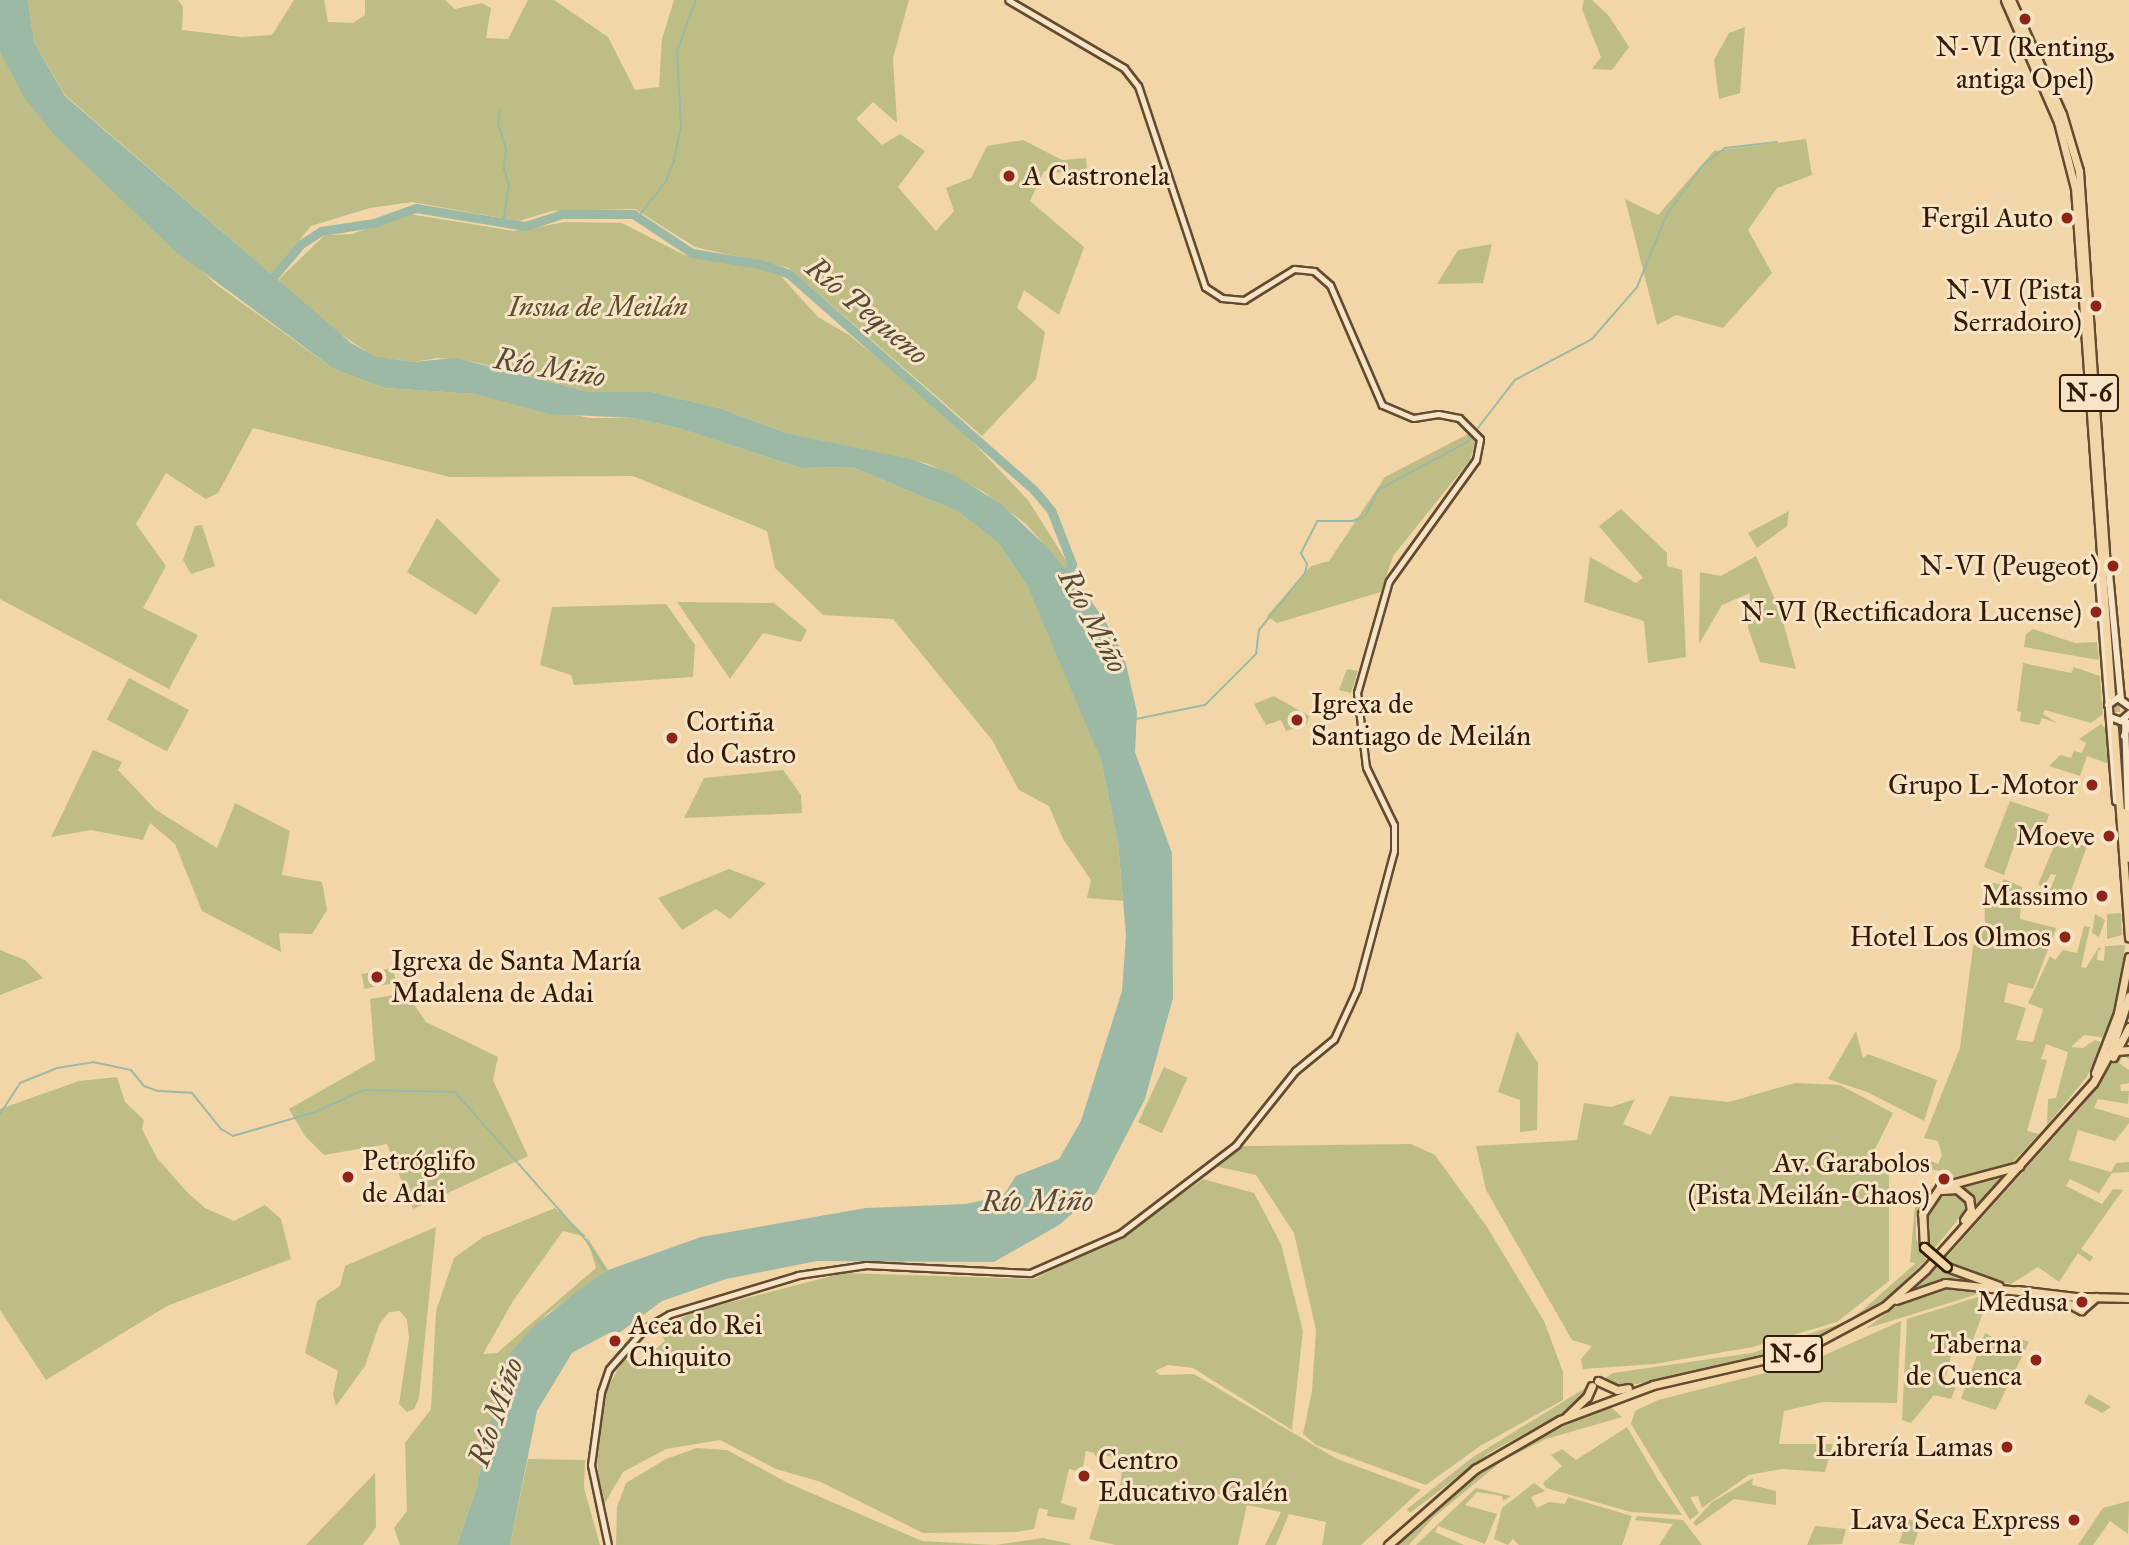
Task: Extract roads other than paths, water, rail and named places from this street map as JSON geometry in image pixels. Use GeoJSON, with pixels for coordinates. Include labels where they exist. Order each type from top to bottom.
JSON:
{"type":"FeatureCollection","features":[{"type":"Feature","properties":{"kind":"highway","name":"N-6"},"geometry":{"type":"LineString","coordinates":[[2005,0],[2058,122],[2076,188],[2101,534],[2122,700]]}},
{"type":"Feature","properties":{"kind":"highway","name":"N-6"},"geometry":{"type":"LineString","coordinates":[[2011,0],[2062,114],[2079,171],[2101,534]]}},
{"type":"Feature","properties":{"kind":"highway"},"geometry":{"type":"LineString","coordinates":[[2116,728],[2127,857],[2129,937]]}},
{"type":"Feature","properties":{"kind":"highway","name":"N-6"},"geometry":{"type":"LineString","coordinates":[[2085,1091],[2118,1013],[2129,957]]}},
{"type":"Feature","properties":{"kind":"highway","name":"N-6"},"geometry":{"type":"LineString","coordinates":[[1388,1545],[1475,1469],[1565,1418],[1646,1387],[1792,1354],[1822,1343],[1885,1306],[1941,1252],[2020,1166],[2103,1069],[2129,996]]}},
{"type":"Feature","properties":{"kind":"highway"},"geometry":{"type":"LineString","coordinates":[[2103,1069],[2129,1027]]}},
{"type":"Feature","properties":{"kind":"highway"},"geometry":{"type":"LineString","coordinates":[[2116,1051],[2129,1050]]}},
{"type":"Feature","properties":{"kind":"highway"},"geometry":{"type":"LineString","coordinates":[[2020,1166],[1945,1184],[1932,1195],[1920,1226],[1924,1247],[1951,1269],[2020,1291]]}},
{"type":"Feature","properties":{"kind":"highway"},"geometry":{"type":"LineString","coordinates":[[1932,1195],[1951,1188],[1963,1193],[1972,1205],[1941,1252]]}},
{"type":"Feature","properties":{"kind":"highway"},"geometry":{"type":"LineString","coordinates":[[1885,1306],[1945,1283],[2020,1291],[2075,1301],[2129,1298]]}},
{"type":"Feature","properties":{"kind":"highway"},"geometry":{"type":"LineString","coordinates":[[2113,1298],[2129,1304]]}},
{"type":"Feature","properties":{"kind":"highway"},"geometry":{"type":"LineString","coordinates":[[2075,1301],[2083,1309],[2090,1299]]}},
{"type":"Feature","properties":{"kind":"highway"},"geometry":{"type":"LineString","coordinates":[[1565,1418],[1587,1397],[1595,1383],[1617,1390],[1646,1387]]}},
{"type":"Feature","properties":{"kind":"main road"},"geometry":{"type":"LineString","coordinates":[[2101,534],[2108,705],[2127,857]]}},
{"type":"Feature","properties":{"kind":"main road"},"geometry":{"type":"LineString","coordinates":[[2108,705],[2122,700]]}},
{"type":"Feature","properties":{"kind":"main road"},"geometry":{"type":"LineString","coordinates":[[2110,717],[2128,719],[2123,738],[2127,857]]}},
{"type":"Feature","properties":{"kind":"street"},"geometry":{"type":"LineString","coordinates":[[608,1545],[591,1465],[601,1392],[609,1369],[644,1329],[670,1314],[810,1272],[866,1265],[1030,1273],[1121,1233],[1236,1145],[1295,1071],[1334,1039],[1357,989],[1394,851],[1394,825],[1366,767],[1357,693],[1389,581],[1476,460],[1480,439],[1459,418],[1438,414],[1413,418],[1382,405],[1330,285],[1314,271],[1294,269],[1244,300],[1222,298],[1205,287],[1138,86],[1108,58],[1007,0]]}},
{"type":"Feature","properties":{"kind":"water","name":"Río Miño"},"geometry":{"type":"Polygon","coordinates":[[[0,0],[28,0],[34,42],[65,96],[351,343],[374,356],[413,362],[455,358],[590,392],[652,392],[719,408],[786,433],[910,459],[953,474],[1001,504],[1045,545],[1084,590],[1114,635],[1126,664],[1137,712],[1135,752],[1172,853],[1173,998],[1145,1099],[1097,1192],[1059,1225],[994,1262],[817,1261],[726,1279],[662,1301],[615,1336],[609,1333],[572,1353],[537,1411],[510,1545],[457,1545],[477,1486],[502,1363],[534,1326],[576,1292],[608,1270],[701,1237],[866,1208],[966,1204],[1003,1196],[1016,1176],[1059,1159],[1081,1121],[1122,991],[1126,935],[1118,843],[1101,760],[1028,587],[999,544],[959,512],[852,467],[801,468],[678,428],[633,418],[550,414],[475,394],[385,388],[334,369],[176,252],[54,135],[24,97],[0,52],[0,0]]]}},
{"type":"Feature","properties":{"kind":"waterway"},"geometry":{"type":"LineString","coordinates":[[638,217],[666,181],[674,161],[681,125],[677,51],[696,0]]}},
{"type":"Feature","properties":{"kind":"waterway"},"geometry":{"type":"LineString","coordinates":[[500,110],[498,124],[506,149],[504,169],[509,184],[503,224]]}},
{"type":"Feature","properties":{"kind":"waterway"},"geometry":{"type":"LineString","coordinates":[[1136,719],[1205,705],[1256,654],[1259,630],[1305,573],[1307,564],[1301,553],[1317,521],[1353,521],[1366,515],[1378,490],[1467,442],[1515,380],[1592,339],[1637,287],[1668,212],[1704,164],[1725,148],[1777,142]]}},
{"type":"Feature","properties":{"kind":"waterway","name":"Río Pequeno"},"geometry":{"type":"LineString","coordinates":[[266,285],[301,244],[321,231],[374,223],[416,208],[525,226],[562,214],[633,214],[692,253],[759,264],[789,274],[1034,490],[1051,510],[1072,564],[1064,581]]}},
{"type":"Feature","properties":{"kind":"waterway"},"geometry":{"type":"LineString","coordinates":[[0,1114],[20,1083],[57,1068],[93,1062],[131,1070],[144,1086],[158,1091],[192,1093],[221,1129],[233,1136],[315,1112],[364,1090],[455,1092],[586,1240],[605,1271]]}},
{"type":"Feature","properties":{"kind":"tunnel"},"geometry":{"type":"LineString","coordinates":[[2115,694],[2118,728]]}},
{"type":"Feature","properties":{"kind":"place","name":"N-VI (Renting, antiga Opel)"},"geometry":{"type":"Point","coordinates":[2025,19]}},
{"type":"Feature","properties":{"kind":"place","name":"A Castronela"},"geometry":{"type":"Point","coordinates":[1009,176]}},
{"type":"Feature","properties":{"kind":"place","name":"Fergil Auto"},"geometry":{"type":"Point","coordinates":[2067,218]}},
{"type":"Feature","properties":{"kind":"place","name":"N-VI (Pista Serradoiro)"},"geometry":{"type":"Point","coordinates":[2096,306]}},
{"type":"Feature","properties":{"kind":"place","name":"N-VI (Peugeot)"},"geometry":{"type":"Point","coordinates":[2113,566]}},
{"type":"Feature","properties":{"kind":"place","name":"N-VI (Rectificadora Lucense)"},"geometry":{"type":"Point","coordinates":[2096,612]}},
{"type":"Feature","properties":{"kind":"place","name":"Igrexa de Santiago de Meilán"},"geometry":{"type":"Point","coordinates":[1297,720]}},
{"type":"Feature","properties":{"kind":"place","name":"Cortiña do Castro"},"geometry":{"type":"Point","coordinates":[672,738]}},
{"type":"Feature","properties":{"kind":"place","name":"Grupo L-Motor"},"geometry":{"type":"Point","coordinates":[2092,785]}},
{"type":"Feature","properties":{"kind":"place","name":"Moeve"},"geometry":{"type":"Point","coordinates":[2109,836]}},
{"type":"Feature","properties":{"kind":"place","name":"Massimo"},"geometry":{"type":"Point","coordinates":[2102,896]}},
{"type":"Feature","properties":{"kind":"place","name":"Hotel Los Olmos"},"geometry":{"type":"Point","coordinates":[2065,937]}},
{"type":"Feature","properties":{"kind":"place","name":"Igrexa de Santa María Madalena de Adai"},"geometry":{"type":"Point","coordinates":[377,977]}},
{"type":"Feature","properties":{"kind":"place","name":"Petróglifo de Adai"},"geometry":{"type":"Point","coordinates":[348,1177]}},
{"type":"Feature","properties":{"kind":"place","name":"Av. Garabolos (Pista Meilán-Chaos)"},"geometry":{"type":"Point","coordinates":[1944,1179]}},
{"type":"Feature","properties":{"kind":"place","name":"Medusa"},"geometry":{"type":"Point","coordinates":[2082,1302]}},
{"type":"Feature","properties":{"kind":"place","name":"Acea do Rei Chiquito"},"geometry":{"type":"Point","coordinates":[615,1341]}},
{"type":"Feature","properties":{"kind":"place","name":"Taberna de Cuenca"},"geometry":{"type":"Point","coordinates":[2036,1360]}},
{"type":"Feature","properties":{"kind":"place","name":"Librería Lamas"},"geometry":{"type":"Point","coordinates":[2007,1447]}},
{"type":"Feature","properties":{"kind":"place","name":"Centro Educativo Galén"},"geometry":{"type":"Point","coordinates":[1084,1476]}},
{"type":"Feature","properties":{"kind":"place","name":"Lava Seca Express"},"geometry":{"type":"Point","coordinates":[2074,1520]}},
{"type":"Feature","properties":{"kind":"park label","name":"Insua de Meilán"},"geometry":{"type":"Point","coordinates":[598,307]}}]}
